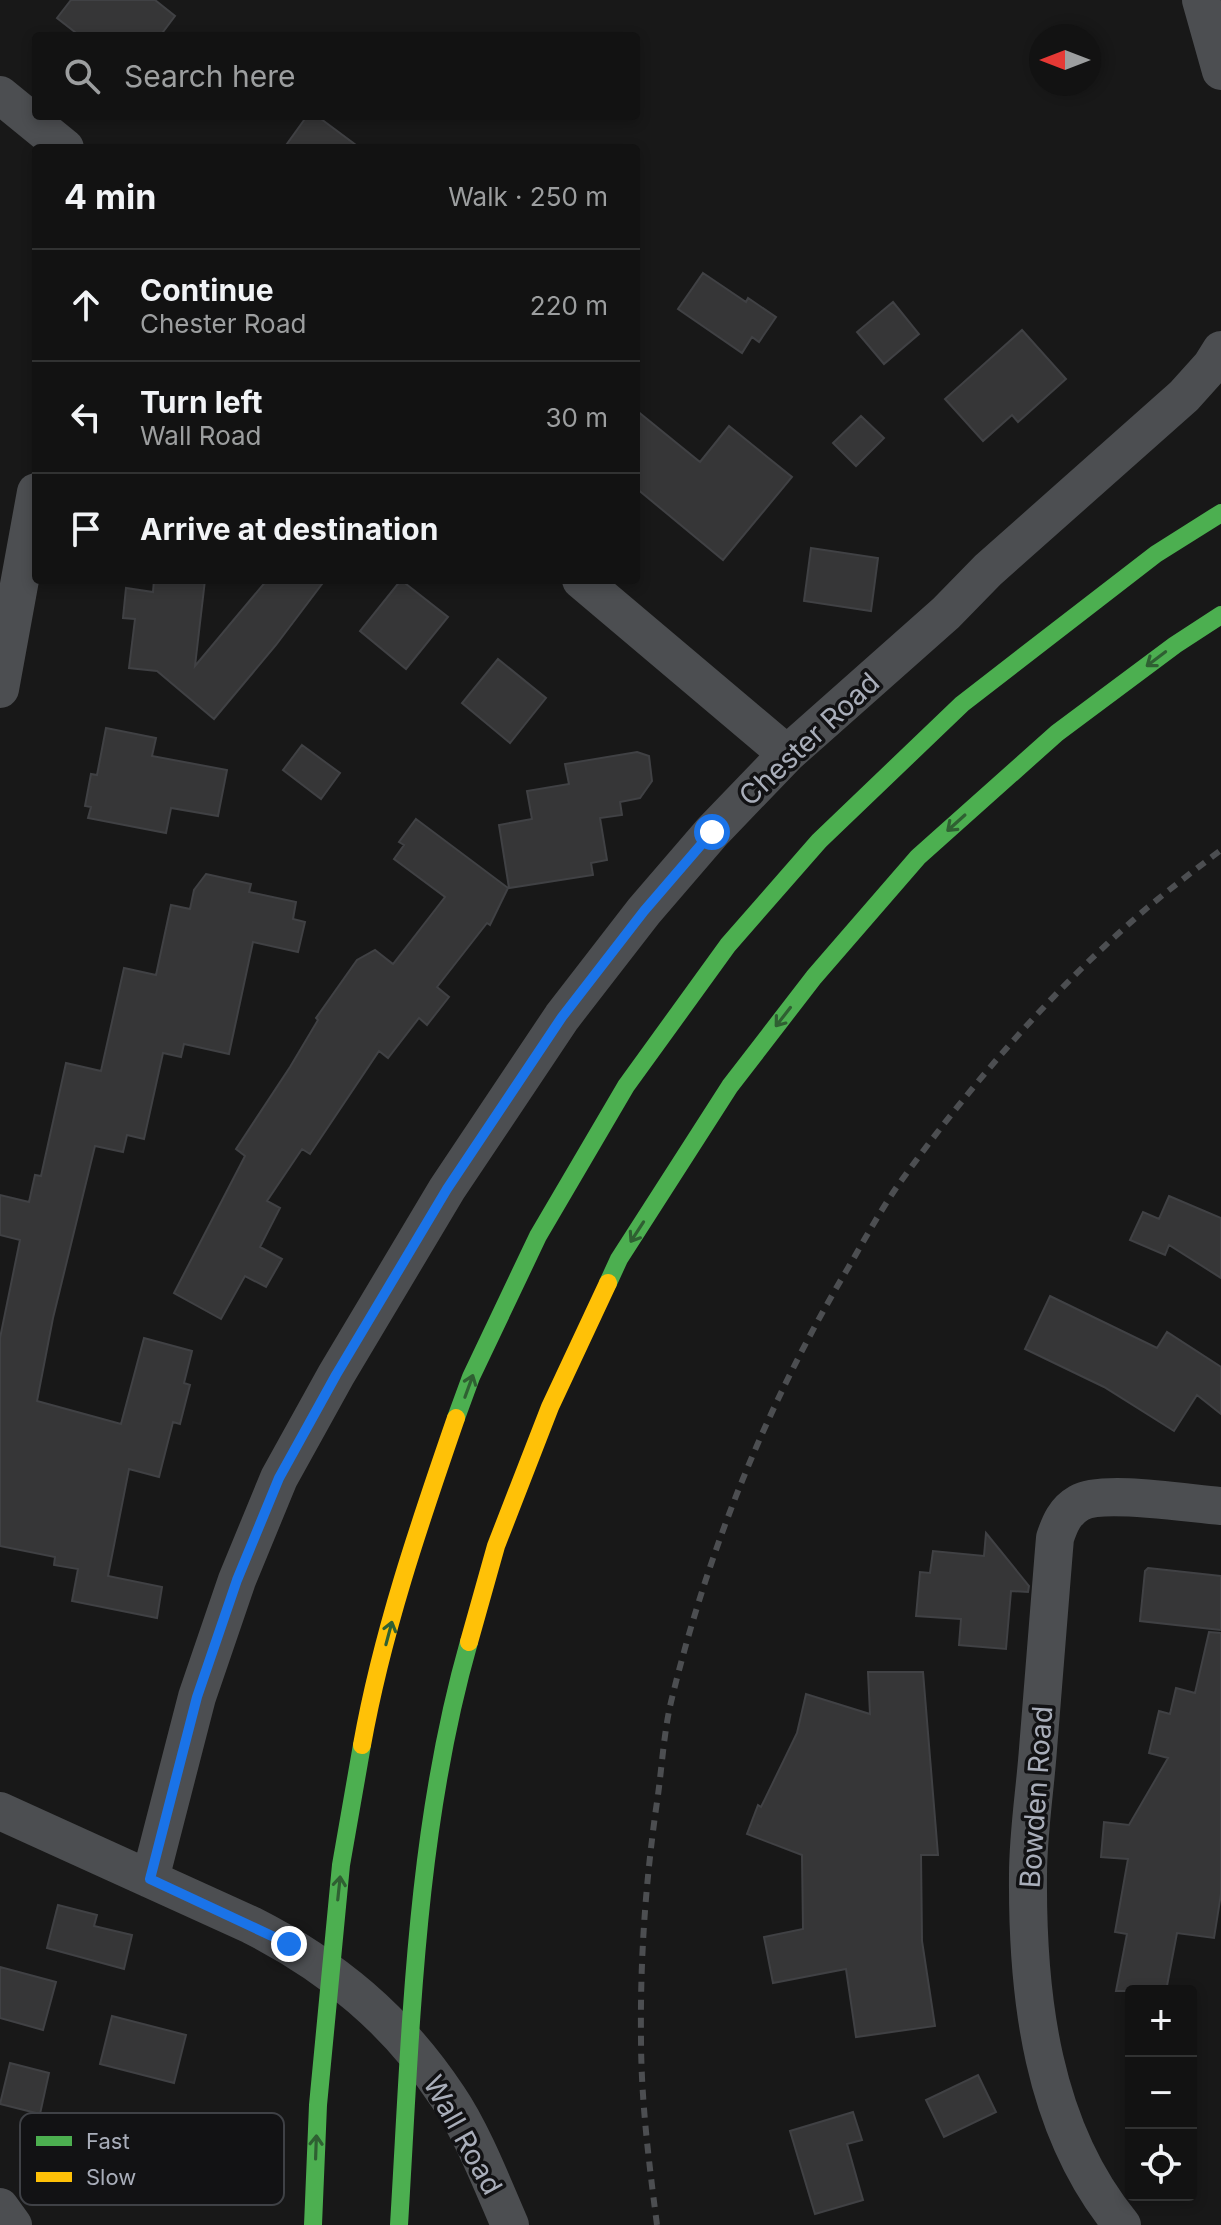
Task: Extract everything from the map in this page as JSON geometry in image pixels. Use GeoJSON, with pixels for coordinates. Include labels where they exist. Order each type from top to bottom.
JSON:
{"type":"FeatureCollection","features":[{"type":"Feature","properties":{"kind":"highway"},"geometry":{"type":"LineString","coordinates":[[313,2225],[318,2105],[341,1865],[369,1708],[413,1541],[466,1392],[538,1236],[626,1086],[728,945],[819,841],[962,704],[1144,563],[1221,513]]}},
{"type":"Feature","properties":{"kind":"highway"},"geometry":{"type":"LineString","coordinates":[[399,2225],[415,1964],[427,1858],[452,1701],[496,1546],[550,1407],[619,1259],[730,1086],[814,977],[918,857],[1057,733],[1175,645],[1221,615]]}},
{"type":"Feature","properties":{"kind":"street"},"geometry":{"type":"LineString","coordinates":[[1201,0],[1221,71]]}},
{"type":"Feature","properties":{"kind":"street"},"geometry":{"type":"LineString","coordinates":[[0,95],[60,144]]}},
{"type":"Feature","properties":{"kind":"street","name":"Chester Road"},"geometry":{"type":"LineString","coordinates":[[150,1879],[197,1697],[237,1580],[279,1478],[336,1375],[447,1189],[562,1017],[644,911],[712,832],[787,754],[1184,396],[1221,350]]}},
{"type":"Feature","properties":{"kind":"street"},"geometry":{"type":"LineString","coordinates":[[0,689],[32,514]]}},
{"type":"Feature","properties":{"kind":"street"},"geometry":{"type":"LineString","coordinates":[[586,584],[787,754]]}},
{"type":"Feature","properties":{"kind":"street","name":"Bowden Road"},"geometry":{"type":"LineString","coordinates":[[1122,2225],[1109,2210],[1083,2165],[1057,2108],[1034,2000],[1028,1873],[1055,1538],[1063,1516],[1081,1502],[1118,1498],[1221,1506]]}},
{"type":"Feature","properties":{"kind":"street","name":"Wall Road"},"geometry":{"type":"LineString","coordinates":[[0,1811],[289,1944],[351,1987],[389,2023],[449,2098],[510,2225]]}},
{"type":"Feature","properties":{"kind":"street"},"geometry":{"type":"LineString","coordinates":[[0,2207],[13,2225]]}},
{"type":"Feature","properties":{"kind":"building"},"geometry":{"type":"Polygon","coordinates":[[[71,0],[155,0],[175,16],[163,32],[75,32],[57,18],[71,0]]]}},
{"type":"Feature","properties":{"kind":"building"},"geometry":{"type":"Polygon","coordinates":[[[304,120],[322,120],[355,144],[287,144],[304,120]]]}},
{"type":"Feature","properties":{"kind":"building"},"geometry":{"type":"Polygon","coordinates":[[[703,273],[746,302],[748,298],[776,317],[759,342],[752,337],[742,353],[678,309],[703,273]]]}},
{"type":"Feature","properties":{"kind":"building"},"geometry":{"type":"Polygon","coordinates":[[[893,302],[919,334],[884,364],[857,332],[893,302]]]}},
{"type":"Feature","properties":{"kind":"building"},"geometry":{"type":"Polygon","coordinates":[[[1022,330],[1066,379],[1018,422],[1012,415],[983,441],[945,399],[1022,330]]]}},
{"type":"Feature","properties":{"kind":"building"},"geometry":{"type":"Polygon","coordinates":[[[640,413],[700,462],[729,426],[792,477],[723,560],[640,491],[640,413]]]}},
{"type":"Feature","properties":{"kind":"building"},"geometry":{"type":"Polygon","coordinates":[[[861,416],[884,438],[856,466],[833,443],[861,416]]]}},
{"type":"Feature","properties":{"kind":"building"},"geometry":{"type":"Polygon","coordinates":[[[811,548],[878,558],[871,611],[804,601],[811,548]]]}},
{"type":"Feature","properties":{"kind":"building"},"geometry":{"type":"Polygon","coordinates":[[[154,584],[205,584],[195,666],[264,584],[322,584],[214,719],[157,671],[129,668],[135,619],[123,618],[126,588],[153,592],[154,584]]]}},
{"type":"Feature","properties":{"kind":"building"},"geometry":{"type":"Polygon","coordinates":[[[398,584],[406,584],[448,617],[406,669],[360,631],[398,584]]]}},
{"type":"Feature","properties":{"kind":"building"},"geometry":{"type":"Polygon","coordinates":[[[498,659],[546,698],[510,743],[462,703],[498,659]]]}},
{"type":"Feature","properties":{"kind":"building"},"geometry":{"type":"Polygon","coordinates":[[[106,728],[156,738],[152,756],[227,770],[218,816],[171,808],[166,833],[88,818],[91,807],[85,806],[91,774],[97,775],[106,728]]]}},
{"type":"Feature","properties":{"kind":"building"},"geometry":{"type":"Polygon","coordinates":[[[302,745],[340,773],[321,799],[283,770],[302,745]]]}},
{"type":"Feature","properties":{"kind":"building"},"geometry":{"type":"Polygon","coordinates":[[[637,752],[649,756],[652,781],[640,798],[620,802],[622,815],[600,818],[607,860],[591,863],[593,875],[509,888],[499,825],[532,819],[527,791],[569,784],[565,764],[637,752]]]}},
{"type":"Feature","properties":{"kind":"building"},"geometry":{"type":"Polygon","coordinates":[[[416,819],[508,888],[490,925],[487,923],[437,987],[449,997],[427,1025],[419,1018],[388,1058],[379,1051],[310,1154],[302,1149],[267,1201],[280,1208],[260,1247],[282,1259],[266,1287],[245,1276],[221,1319],[174,1293],[245,1156],[236,1149],[290,1067],[318,1020],[316,1018],[357,960],[375,950],[393,964],[445,897],[394,859],[404,845],[399,842],[416,819]]]}},
{"type":"Feature","properties":{"kind":"building"},"geometry":{"type":"Polygon","coordinates":[[[206,874],[251,884],[249,892],[296,902],[293,919],[305,922],[298,952],[253,942],[229,1054],[184,1044],[181,1057],[163,1053],[144,1139],[127,1135],[123,1152],[95,1146],[53,1318],[37,1401],[121,1424],[144,1338],[192,1351],[184,1383],[190,1385],[180,1424],[173,1422],[159,1477],[129,1469],[108,1576],[162,1587],[157,1618],[72,1601],[78,1569],[54,1565],[55,1557],[0,1546],[0,1338],[20,1240],[0,1235],[0,1195],[29,1202],[35,1175],[41,1176],[66,1063],[101,1071],[124,968],[156,975],[171,905],[190,909],[194,890],[206,874]]]}},
{"type":"Feature","properties":{"kind":"building"},"geometry":{"type":"Polygon","coordinates":[[[1169,1196],[1221,1218],[1221,1278],[1169,1245],[1165,1255],[1130,1240],[1143,1212],[1159,1219],[1169,1196]]]}},
{"type":"Feature","properties":{"kind":"building"},"geometry":{"type":"Polygon","coordinates":[[[1050,1296],[1157,1348],[1167,1332],[1221,1367],[1221,1414],[1197,1395],[1174,1431],[1104,1387],[1025,1349],[1050,1296]]]}},
{"type":"Feature","properties":{"kind":"building"},"geometry":{"type":"Polygon","coordinates":[[[986,1533],[1029,1586],[1028,1592],[1011,1591],[1006,1649],[959,1645],[961,1619],[916,1616],[920,1572],[930,1573],[933,1551],[984,1556],[986,1533]]]}},
{"type":"Feature","properties":{"kind":"building"},"geometry":{"type":"Polygon","coordinates":[[[1148,1568],[1221,1576],[1221,1630],[1140,1621],[1145,1571],[1148,1568]]]}},
{"type":"Feature","properties":{"kind":"building"},"geometry":{"type":"Polygon","coordinates":[[[1209,1632],[1221,1633],[1221,1894],[1214,1938],[1177,1933],[1167,1985],[1125,1985],[1125,1991],[1116,1991],[1127,1934],[1115,1932],[1128,1859],[1101,1857],[1104,1822],[1129,1825],[1168,1758],[1149,1753],[1159,1711],[1170,1714],[1176,1688],[1195,1693],[1209,1632]]]}},
{"type":"Feature","properties":{"kind":"building"},"geometry":{"type":"Polygon","coordinates":[[[868,1672],[923,1672],[938,1855],[921,1855],[922,1941],[935,2026],[856,2037],[846,1969],[773,1983],[764,1937],[803,1929],[802,1855],[747,1834],[758,1805],[761,1807],[797,1733],[806,1694],[870,1714],[868,1672]]]}},
{"type":"Feature","properties":{"kind":"building"},"geometry":{"type":"Polygon","coordinates":[[[58,1905],[97,1915],[94,1926],[132,1935],[124,1969],[47,1948],[58,1905]]]}},
{"type":"Feature","properties":{"kind":"building"},"geometry":{"type":"Polygon","coordinates":[[[0,1967],[56,1982],[43,2030],[0,2018],[0,1967]]]}},
{"type":"Feature","properties":{"kind":"building"},"geometry":{"type":"Polygon","coordinates":[[[112,2016],[186,2035],[174,2083],[100,2064],[112,2016]]]}},
{"type":"Feature","properties":{"kind":"building"},"geometry":{"type":"Polygon","coordinates":[[[10,2063],[49,2073],[40,2113],[0,2104],[10,2063]]]}},
{"type":"Feature","properties":{"kind":"building"},"geometry":{"type":"Polygon","coordinates":[[[978,2075],[996,2112],[944,2137],[926,2100],[978,2075]]]}},
{"type":"Feature","properties":{"kind":"building"},"geometry":{"type":"Polygon","coordinates":[[[853,2112],[862,2140],[847,2144],[863,2200],[815,2214],[790,2131],[853,2112]]]}},
{"type":"Feature","properties":{"kind":"railway"},"geometry":{"type":"LineString","coordinates":[[657,2225],[641,2061],[643,1946],[650,1856],[671,1702],[703,1589],[743,1479],[791,1372],[819,1319],[887,1202],[928,1144],[1047,1003],[1147,908],[1221,850]]}},
{"type":"Feature","properties":{"kind":"traffic: fast"},"geometry":{"type":"LineString","coordinates":[[456,1418],[471,1377],[538,1236],[626,1086],[728,945],[819,841],[962,704],[1156,554],[1221,513]]}},
{"type":"Feature","properties":{"kind":"traffic: fast"},"geometry":{"type":"LineString","coordinates":[[608,1283],[619,1259],[730,1086],[814,977],[918,857],[1057,733],[1175,645],[1221,615]]}},
{"type":"Feature","properties":{"kind":"traffic: fast"},"geometry":{"type":"LineString","coordinates":[[399,2225],[412,2005],[426,1858],[451,1713],[469,1642]]}},
{"type":"Feature","properties":{"kind":"traffic: fast"},"geometry":{"type":"LineString","coordinates":[[313,2225],[318,2105],[341,1865],[362,1745]]}},
{"type":"Feature","properties":{"kind":"traffic: slow"},"geometry":{"type":"LineString","coordinates":[[469,1642],[496,1546],[550,1407],[608,1283]]}},
{"type":"Feature","properties":{"kind":"traffic: slow"},"geometry":{"type":"LineString","coordinates":[[362,1745],[391,1621],[456,1418]]}},
{"type":"Feature","properties":{"kind":"route"},"geometry":{"type":"LineString","coordinates":[[289,1944],[150,1879],[197,1697],[237,1580],[279,1478],[336,1375],[447,1189],[562,1017],[644,911],[712,832]]}}]}
